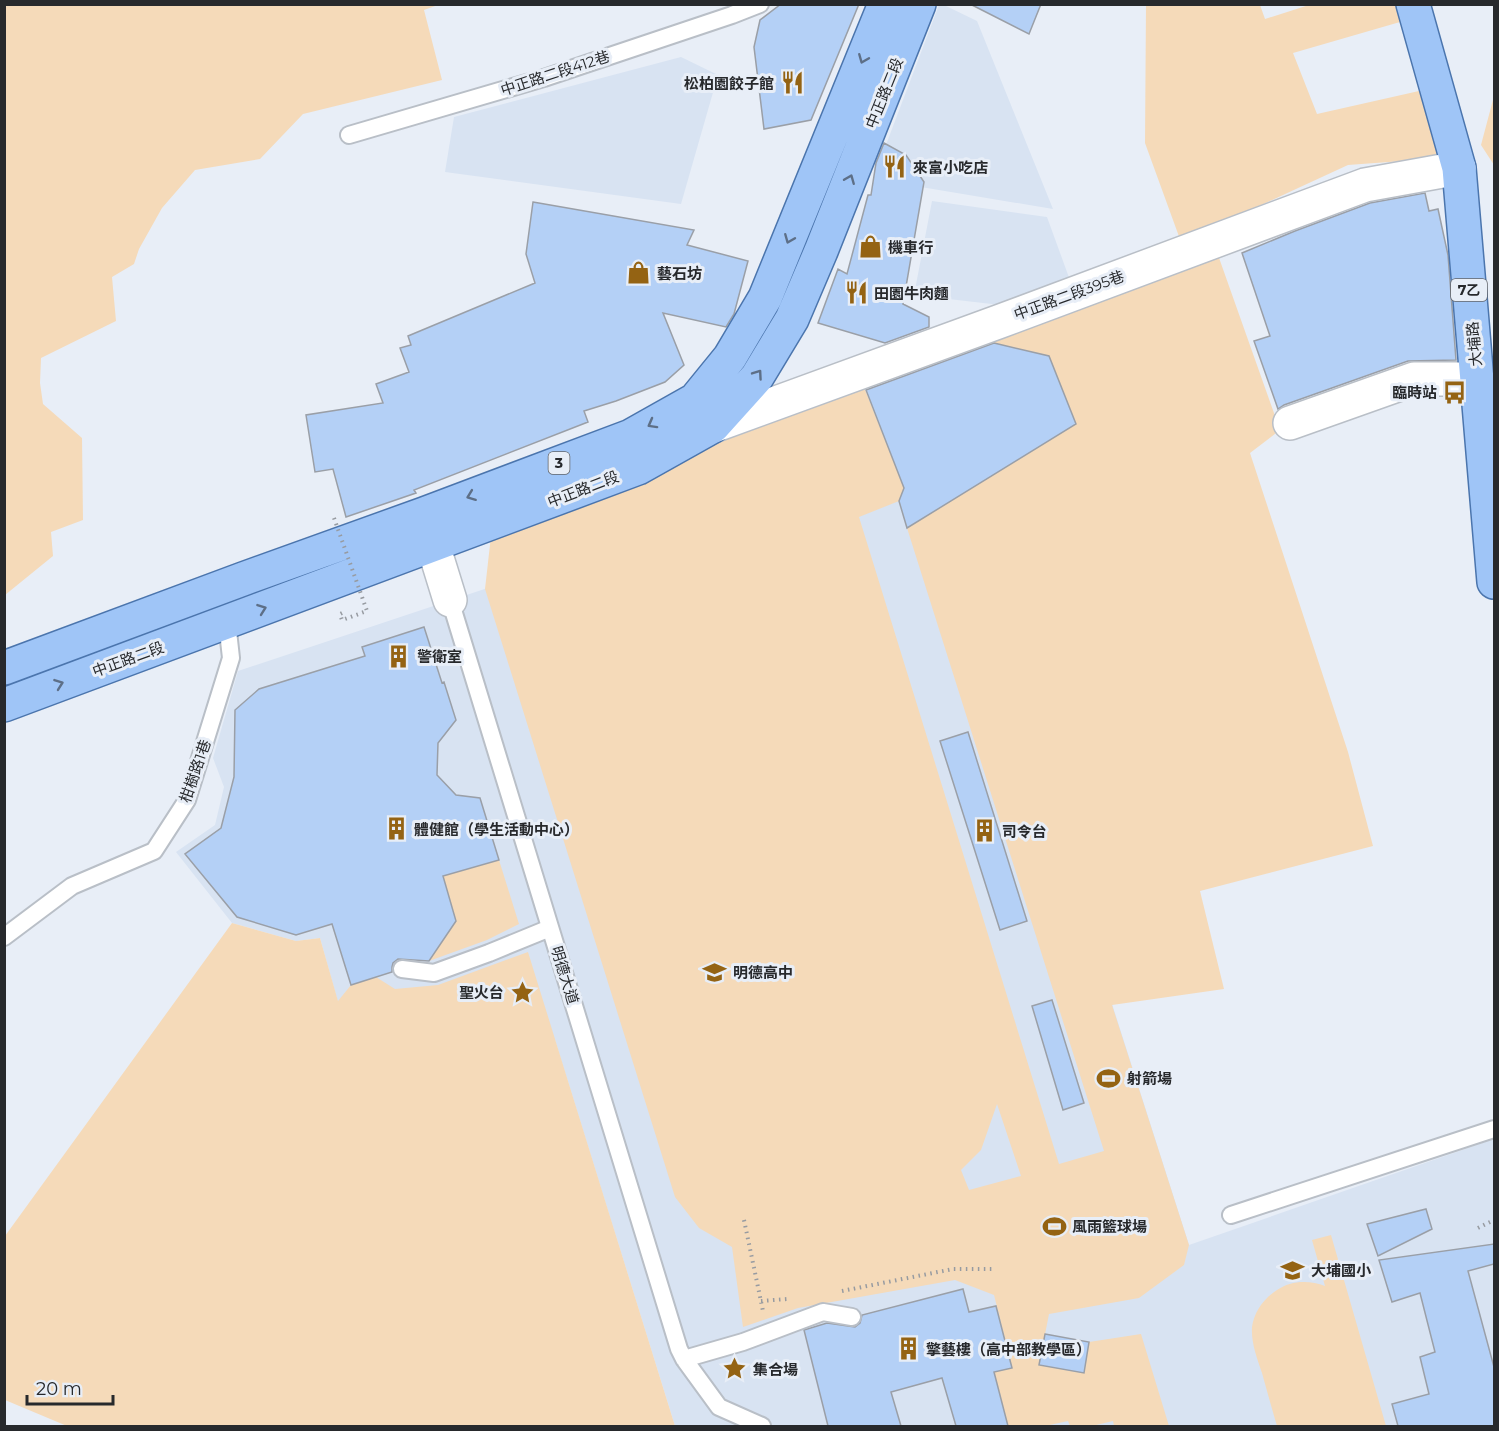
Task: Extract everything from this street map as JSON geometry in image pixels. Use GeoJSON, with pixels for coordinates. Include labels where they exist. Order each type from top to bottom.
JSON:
{"type":"FeatureCollection","features":[{"type":"Feature","properties":{"kind":"main road","name":"中正路二段"},"geometry":{"type":"LineString","coordinates":[[4,668],[632,436],[704,413],[730,357],[765,298],[885,4]]}},
{"type":"Feature","properties":{"kind":"main road","name":"中正路二段"},"geometry":{"type":"LineString","coordinates":[[4,705],[638,468],[704,413],[757,377],[792,319],[920,4]]}},
{"type":"Feature","properties":{"kind":"main road","name":"大埔路"},"geometry":{"type":"LineString","coordinates":[[1413,4],[1459,168],[1494,582]]}},
{"type":"Feature","properties":{"kind":"street","name":"中正路二段395巷"},"geometry":{"type":"LineString","coordinates":[[704,413],[998,322],[1365,185],[1459,168]]}},
{"type":"Feature","properties":{"kind":"street"},"geometry":{"type":"LineString","coordinates":[[1290,423],[1414,378],[1477,380]]}},
{"type":"Feature","properties":{"kind":"street"},"geometry":{"type":"LineString","coordinates":[[424,514],[450,600]]}},
{"type":"Feature","properties":{"kind":"lane","name":"中正路二段412巷"},"geometry":{"type":"LineString","coordinates":[[348,135],[544,78],[760,4]]}},
{"type":"Feature","properties":{"kind":"lane","name":"明德大道"},"geometry":{"type":"LineString","coordinates":[[450,600],[682,1354],[719,1407],[762,1426]]}},
{"type":"Feature","properties":{"kind":"lane","name":"柑樹路1巷"},"geometry":{"type":"LineString","coordinates":[[4,937],[72,886],[154,851],[187,800],[231,658],[227,622]]}},
{"type":"Feature","properties":{"kind":"lane"},"geometry":{"type":"LineString","coordinates":[[402,969],[434,974],[550,928]]}},
{"type":"Feature","properties":{"kind":"lane"},"geometry":{"type":"LineString","coordinates":[[1231,1215],[1494,1129]]}},
{"type":"Feature","properties":{"kind":"lane"},"geometry":{"type":"LineString","coordinates":[[682,1354],[742,1342],[823,1312],[852,1317]]}},
{"type":"Feature","properties":{"kind":"path"},"geometry":{"type":"LineString","coordinates":[[334,518],[368,611],[342,620],[340,614],[350,611]]}},
{"type":"Feature","properties":{"kind":"path"},"geometry":{"type":"LineString","coordinates":[[360,607],[370,603]]}},
{"type":"Feature","properties":{"kind":"path"},"geometry":{"type":"LineString","coordinates":[[744,1220],[761,1301],[789,1299]]}},
{"type":"Feature","properties":{"kind":"path"},"geometry":{"type":"LineString","coordinates":[[1478,1228],[1494,1220]]}},
{"type":"Feature","properties":{"kind":"path"},"geometry":{"type":"LineString","coordinates":[[832,1293],[953,1269],[992,1269]]}},
{"type":"Feature","properties":{"kind":"shaded area"},"geometry":{"type":"Polygon","coordinates":[[[5,4],[438,5],[424,10],[442,80],[303,114],[260,159],[195,170],[162,208],[139,249],[134,264],[112,277],[116,321],[41,358],[40,383],[43,404],[82,438],[83,520],[51,532],[53,556],[5,595],[5,4]]]}},
{"type":"Feature","properties":{"kind":"shaded area"},"geometry":{"type":"Polygon","coordinates":[[[939,5],[944,5],[977,21],[1053,209],[873,179],[939,5]]]}},
{"type":"Feature","properties":{"kind":"shaded area"},"geometry":{"type":"Polygon","coordinates":[[[1146,5],[1260,5],[1265,19],[1309,5],[1396,5],[1400,22],[1293,53],[1317,114],[1419,91],[1443,158],[1348,165],[1181,242],[1145,143],[1146,5]]]}},
{"type":"Feature","properties":{"kind":"shaded area"},"geometry":{"type":"Polygon","coordinates":[[[681,57],[718,75],[681,204],[445,172],[454,117],[681,57]]]}},
{"type":"Feature","properties":{"kind":"shaded area"},"geometry":{"type":"Polygon","coordinates":[[[1494,96],[1494,165],[1481,145],[1494,96]]]}},
{"type":"Feature","properties":{"kind":"shaded area"},"geometry":{"type":"Polygon","coordinates":[[[932,201],[1047,217],[1071,283],[1009,306],[914,295],[932,201]]]}},
{"type":"Feature","properties":{"kind":"shaded area"},"geometry":{"type":"Polygon","coordinates":[[[1218,255],[1280,430],[1250,453],[1348,752],[1373,846],[1200,891],[1224,989],[1112,1005],[1189,1245],[1184,1265],[1139,1298],[1049,1314],[1039,1365],[1083,1373],[1089,1342],[1141,1334],[1169,1426],[1114,1426],[1113,1421],[1092,1426],[1070,1426],[1068,1421],[1045,1426],[1008,1426],[994,1372],[1012,1367],[994,1295],[955,1280],[798,1308],[743,1327],[732,1247],[699,1228],[675,1197],[485,589],[491,536],[721,439],[864,387],[904,488],[899,501],[859,517],[1059,1164],[1104,1151],[907,528],[1076,424],[1049,356],[983,341],[1218,255]],[[997,1104],[981,1150],[961,1170],[969,1190],[1021,1176],[997,1104]]]}},
{"type":"Feature","properties":{"kind":"shaded area","name":"明德高中"},"geometry":{"type":"Polygon","coordinates":[[[885,456],[1032,921],[1084,916],[1189,1245],[1494,1139],[1494,1426],[675,1426],[555,1040],[338,1002],[320,938],[296,941],[232,923],[176,852],[215,825],[224,787],[213,758],[238,671],[885,456]]]}},
{"type":"Feature","properties":{"kind":"shaded area"},"geometry":{"type":"Polygon","coordinates":[[[499,860],[519,924],[487,940],[429,961],[456,921],[443,876],[499,860]]]}},
{"type":"Feature","properties":{"kind":"shaded area"},"geometry":{"type":"Polygon","coordinates":[[[232,923],[296,941],[320,938],[338,1001],[351,985],[376,977],[395,989],[438,985],[528,952],[675,1426],[67,1426],[5,1400],[5,1236],[232,923]]]}},
{"type":"Feature","properties":{"kind":"shaded area"},"geometry":{"type":"Polygon","coordinates":[[[1331,1235],[1386,1426],[1277,1426],[1256,1356],[1252,1327],[1260,1306],[1272,1293],[1288,1284],[1307,1282],[1325,1286],[1312,1240],[1331,1235]]]}},
{"type":"Feature","properties":{"kind":"building","name":"松柏園餃子館"},"geometry":{"type":"Polygon","coordinates":[[[781,4],[859,4],[811,120],[764,129],[754,47],[760,20],[781,4]]]}},
{"type":"Feature","properties":{"kind":"building"},"geometry":{"type":"Polygon","coordinates":[[[970,4],[1041,4],[1029,34],[970,4]]]}},
{"type":"Feature","properties":{"kind":"building"},"geometry":{"type":"Polygon","coordinates":[[[884,143],[906,155],[924,182],[903,304],[929,317],[929,327],[885,343],[818,323],[838,269],[847,274],[868,195],[871,195],[876,163],[884,143]]]}},
{"type":"Feature","properties":{"kind":"building"},"geometry":{"type":"Polygon","coordinates":[[[1425,193],[1429,211],[1438,209],[1448,255],[1456,360],[1408,361],[1278,409],[1254,341],[1270,336],[1242,253],[1370,203],[1425,193]]]}},
{"type":"Feature","properties":{"kind":"building"},"geometry":{"type":"Polygon","coordinates":[[[533,202],[694,230],[687,245],[748,261],[734,314],[726,327],[663,313],[684,365],[665,382],[584,411],[588,422],[414,490],[416,493],[346,517],[333,469],[315,472],[306,415],[383,403],[376,384],[409,372],[400,348],[411,345],[408,336],[535,283],[526,254],[533,202]]]}},
{"type":"Feature","properties":{"kind":"building"},"geometry":{"type":"Polygon","coordinates":[[[994,343],[1049,356],[1076,424],[907,528],[899,501],[904,488],[866,390],[994,343]]]}},
{"type":"Feature","properties":{"kind":"building","name":"體健館（學生活動中心）"},"geometry":{"type":"Polygon","coordinates":[[[424,627],[456,720],[438,743],[437,775],[456,795],[480,798],[499,860],[443,876],[456,921],[429,961],[398,959],[393,963],[392,972],[351,985],[332,924],[296,935],[237,917],[185,854],[221,828],[234,777],[235,710],[259,689],[365,656],[362,647],[424,627]]]}},
{"type":"Feature","properties":{"kind":"building","name":"司令台"},"geometry":{"type":"Polygon","coordinates":[[[968,732],[1027,921],[1000,930],[940,741],[968,732]]]}},
{"type":"Feature","properties":{"kind":"building"},"geometry":{"type":"Polygon","coordinates":[[[1052,1000],[1084,1103],[1063,1110],[1032,1006],[1052,1000]]]}},
{"type":"Feature","properties":{"kind":"building"},"geometry":{"type":"Polygon","coordinates":[[[1426,1209],[1432,1229],[1378,1256],[1367,1224],[1426,1209]]]}},
{"type":"Feature","properties":{"kind":"building"},"geometry":{"type":"Polygon","coordinates":[[[1494,1244],[1494,1264],[1468,1271],[1494,1367],[1494,1426],[1398,1426],[1392,1404],[1429,1394],[1420,1357],[1435,1352],[1420,1293],[1392,1302],[1379,1260],[1494,1244]]]}},
{"type":"Feature","properties":{"kind":"building","name":"擎藝樓（高中部教學區）"},"geometry":{"type":"Polygon","coordinates":[[[963,1289],[969,1312],[996,1306],[1012,1368],[994,1372],[1008,1426],[956,1426],[942,1378],[891,1392],[901,1426],[828,1426],[804,1330],[827,1323],[855,1327],[860,1323],[862,1315],[963,1289]]]}},
{"type":"Feature","properties":{"kind":"building"},"geometry":{"type":"Polygon","coordinates":[[[1045,1334],[1089,1342],[1084,1373],[1039,1365],[1045,1334]]]}},
{"type":"Feature","properties":{"kind":"place","name":"松柏園餃子館"},"geometry":{"type":"Point","coordinates":[792,83]}},
{"type":"Feature","properties":{"kind":"place","name":"來富小吃店"},"geometry":{"type":"Point","coordinates":[895,167]}},
{"type":"Feature","properties":{"kind":"place","name":"機車行"},"geometry":{"type":"Point","coordinates":[870,247]}},
{"type":"Feature","properties":{"kind":"place","name":"藝石坊"},"geometry":{"type":"Point","coordinates":[639,273]}},
{"type":"Feature","properties":{"kind":"place","name":"田園牛肉麵"},"geometry":{"type":"Point","coordinates":[856,293]}},
{"type":"Feature","properties":{"kind":"place","name":"臨時站"},"geometry":{"type":"Point","coordinates":[1455,392]}},
{"type":"Feature","properties":{"kind":"place","name":"警衛室"},"geometry":{"type":"Point","coordinates":[399,656]}},
{"type":"Feature","properties":{"kind":"place","name":"體健館（學生活動中心）"},"geometry":{"type":"Point","coordinates":[396,829]}},
{"type":"Feature","properties":{"kind":"place","name":"司令台"},"geometry":{"type":"Point","coordinates":[984,831]}},
{"type":"Feature","properties":{"kind":"place","name":"明德高中"},"geometry":{"type":"Point","coordinates":[715,972]}},
{"type":"Feature","properties":{"kind":"place","name":"聖火台"},"geometry":{"type":"Point","coordinates":[522,992]}},
{"type":"Feature","properties":{"kind":"place","name":"射箭場"},"geometry":{"type":"Point","coordinates":[1109,1078]}},
{"type":"Feature","properties":{"kind":"place","name":"風雨籃球場"},"geometry":{"type":"Point","coordinates":[1054,1226]}},
{"type":"Feature","properties":{"kind":"place","name":"大埔國小"},"geometry":{"type":"Point","coordinates":[1293,1270]}},
{"type":"Feature","properties":{"kind":"place","name":"擎藝樓（高中部教學區）"},"geometry":{"type":"Point","coordinates":[908,1349]}},
{"type":"Feature","properties":{"kind":"place","name":"集合場"},"geometry":{"type":"Point","coordinates":[735,1369]}}]}
